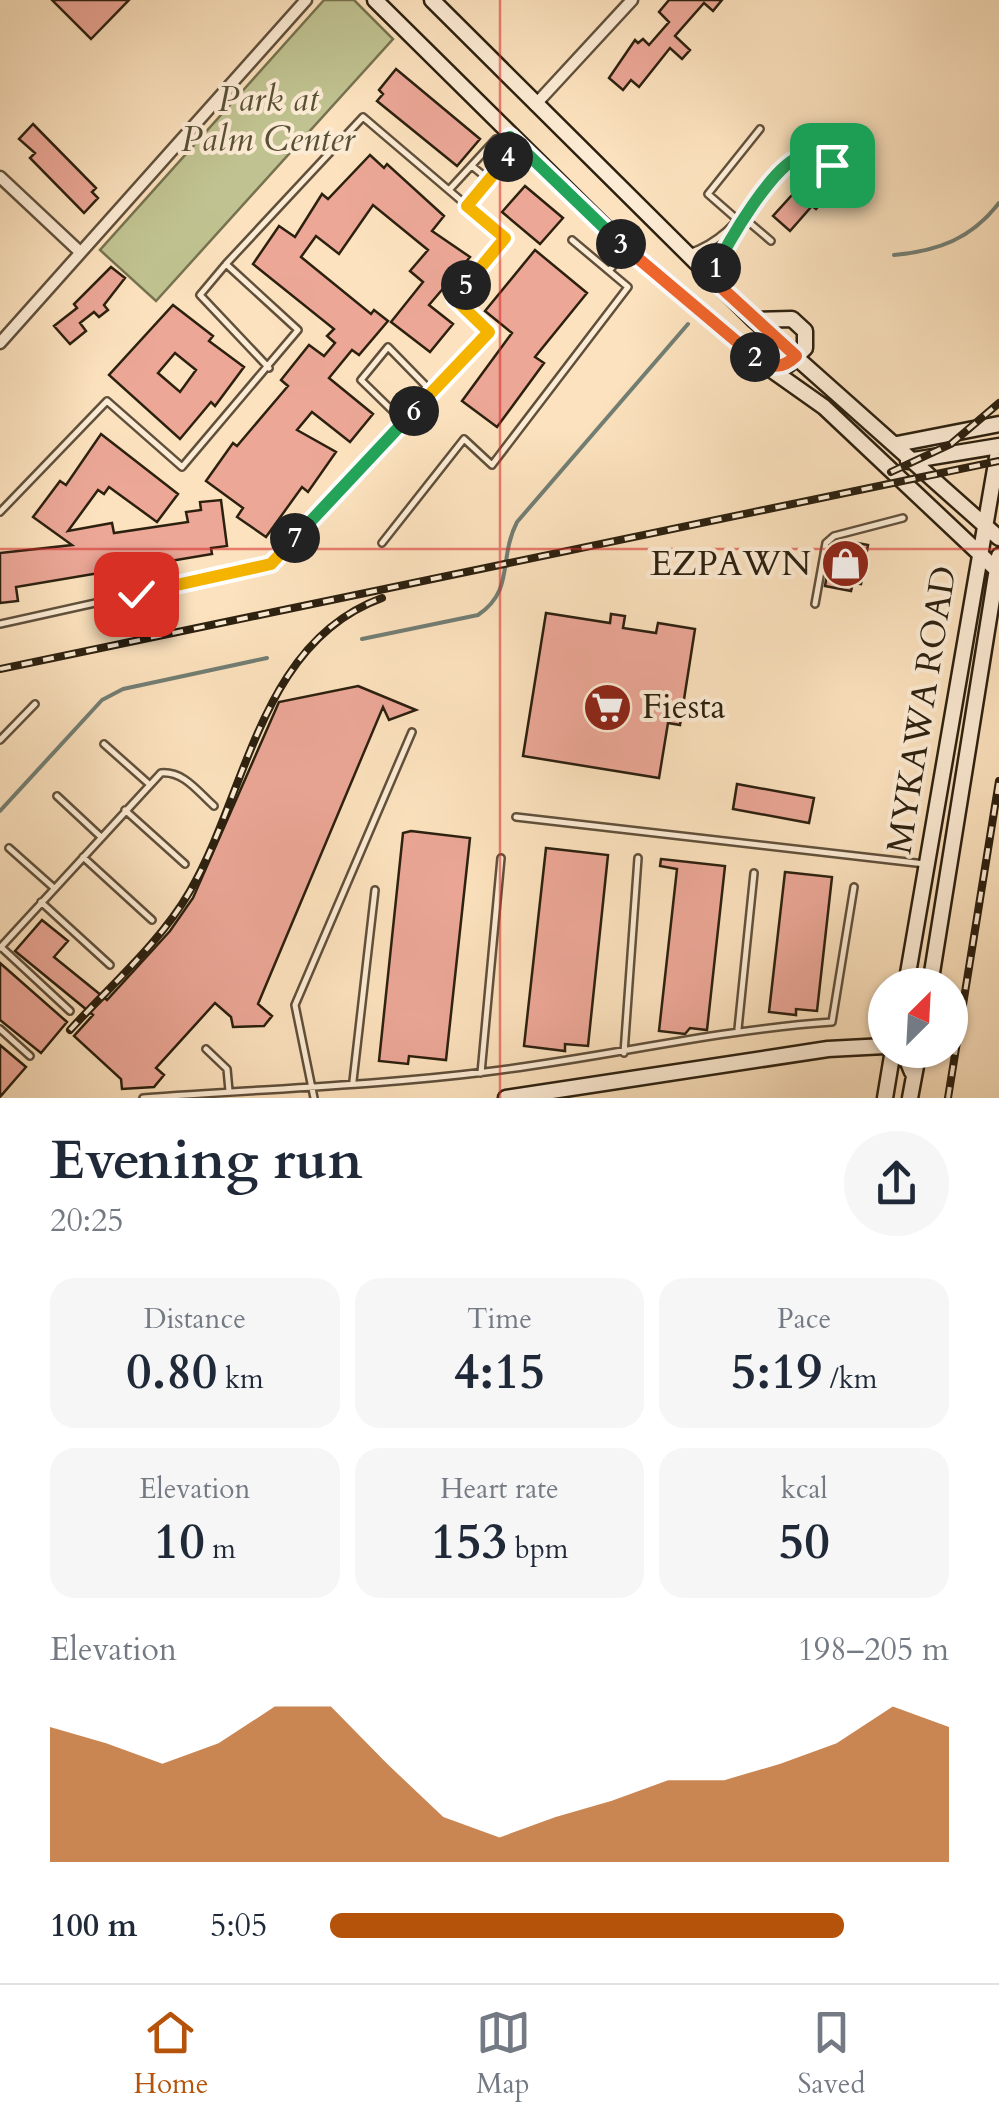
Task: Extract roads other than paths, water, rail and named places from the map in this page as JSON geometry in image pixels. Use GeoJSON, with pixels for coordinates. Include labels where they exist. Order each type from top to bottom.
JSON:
{"type":"FeatureCollection","features":[{"type":"Feature","properties":{"kind":"main road"},"geometry":{"type":"LineString","coordinates":[[375,0],[626,248],[766,366],[824,407],[978,555],[998,566]]}},
{"type":"Feature","properties":{"kind":"main road"},"geometry":{"type":"LineString","coordinates":[[432,0],[754,320],[999,538]]}},
{"type":"Feature","properties":{"kind":"main road"},"geometry":{"type":"LineString","coordinates":[[754,320],[783,318],[801,325],[806,339],[789,364],[766,366]]}},
{"type":"Feature","properties":{"kind":"main road"},"geometry":{"type":"LineString","coordinates":[[896,444],[999,424]]}},
{"type":"Feature","properties":{"kind":"main road"},"geometry":{"type":"LineString","coordinates":[[887,466],[999,446]]}},
{"type":"Feature","properties":{"kind":"main road","name":"MYKAWA ROAD"},"geometry":{"type":"LineString","coordinates":[[909,968],[949,717],[999,446]]}},
{"type":"Feature","properties":{"kind":"main road","name":"MYKAWA ROAD"},"geometry":{"type":"LineString","coordinates":[[933,968],[998,566]]}},
{"type":"Feature","properties":{"kind":"main road"},"geometry":{"type":"LineString","coordinates":[[949,717],[975,722]]}},
{"type":"Feature","properties":{"kind":"main road"},"geometry":{"type":"LineString","coordinates":[[939,783],[964,787]]}},
{"type":"Feature","properties":{"kind":"main road"},"geometry":{"type":"LineString","coordinates":[[506,1098],[828,1048],[868,1047]]}},
{"type":"Feature","properties":{"kind":"main road"},"geometry":{"type":"LineString","coordinates":[[885,1098],[890,1068]]}},
{"type":"Feature","properties":{"kind":"main road"},"geometry":{"type":"LineString","coordinates":[[910,1068],[914,1078]]}},
{"type":"Feature","properties":{"kind":"main road"},"geometry":{"type":"LineString","coordinates":[[910,1098],[916,1068]]}},
{"type":"Feature","properties":{"kind":"street"},"geometry":{"type":"LineString","coordinates":[[0,342],[306,0]]}},
{"type":"Feature","properties":{"kind":"street"},"geometry":{"type":"LineString","coordinates":[[535,105],[632,0]]}},
{"type":"Feature","properties":{"kind":"street"},"geometry":{"type":"LineString","coordinates":[[0,177],[80,252]]}},
{"type":"Feature","properties":{"kind":"lane"},"geometry":{"type":"LineString","coordinates":[[0,624],[271,564],[489,332],[455,299],[505,238],[363,117],[200,296],[268,368]]}},
{"type":"Feature","properties":{"kind":"lane"},"geometry":{"type":"LineString","coordinates":[[760,129],[708,194],[740,222],[772,241]]}},
{"type":"Feature","properties":{"kind":"lane"},"geometry":{"type":"LineString","coordinates":[[449,190],[496,139],[510,137],[511,154],[467,206]]}},
{"type":"Feature","properties":{"kind":"lane"},"geometry":{"type":"LineString","coordinates":[[820,196],[842,140]]}},
{"type":"Feature","properties":{"kind":"lane"},"geometry":{"type":"LineString","coordinates":[[686,254],[710,246],[740,222],[798,158],[832,165]]}},
{"type":"Feature","properties":{"kind":"lane"},"geometry":{"type":"LineString","coordinates":[[472,166],[489,180]]}},
{"type":"Feature","properties":{"kind":"lane"},"geometry":{"type":"LineString","coordinates":[[712,279],[740,222]]}},
{"type":"Feature","properties":{"kind":"lane"},"geometry":{"type":"LineString","coordinates":[[382,543],[464,439],[492,465],[628,288],[572,240]]}},
{"type":"Feature","properties":{"kind":"lane"},"geometry":{"type":"LineString","coordinates":[[609,270],[626,248]]}},
{"type":"Feature","properties":{"kind":"lane"},"geometry":{"type":"LineString","coordinates":[[0,512],[106,400],[182,467],[298,330],[226,264]]}},
{"type":"Feature","properties":{"kind":"lane"},"geometry":{"type":"LineString","coordinates":[[404,422],[362,380],[388,348],[432,392]]}},
{"type":"Feature","properties":{"kind":"lane"},"geometry":{"type":"LineString","coordinates":[[814,604],[826,542],[834,536],[903,518]]}},
{"type":"Feature","properties":{"kind":"lane"},"geometry":{"type":"LineString","coordinates":[[0,740],[34,704]]}},
{"type":"Feature","properties":{"kind":"lane"},"geometry":{"type":"LineString","coordinates":[[314,1098],[296,1005],[412,732]]}},
{"type":"Feature","properties":{"kind":"lane"},"geometry":{"type":"LineString","coordinates":[[104,744],[149,784]]}},
{"type":"Feature","properties":{"kind":"lane"},"geometry":{"type":"LineString","coordinates":[[70,1011],[0,948],[161,774],[173,772],[214,806]]}},
{"type":"Feature","properties":{"kind":"lane"},"geometry":{"type":"LineString","coordinates":[[57,796],[101,836]]}},
{"type":"Feature","properties":{"kind":"lane"},"geometry":{"type":"LineString","coordinates":[[126,810],[185,864]]}},
{"type":"Feature","properties":{"kind":"lane"},"geometry":{"type":"LineString","coordinates":[[516,816],[927,864]]}},
{"type":"Feature","properties":{"kind":"lane"},"geometry":{"type":"LineString","coordinates":[[9,848],[54,888]]}},
{"type":"Feature","properties":{"kind":"lane"},"geometry":{"type":"LineString","coordinates":[[83,856],[152,920]]}},
{"type":"Feature","properties":{"kind":"lane"},"geometry":{"type":"LineString","coordinates":[[481,1073],[501,858]]}},
{"type":"Feature","properties":{"kind":"lane"},"geometry":{"type":"LineString","coordinates":[[624,1053],[638,858]]}},
{"type":"Feature","properties":{"kind":"lane"},"geometry":{"type":"LineString","coordinates":[[738,1028],[754,873]]}},
{"type":"Feature","properties":{"kind":"lane"},"geometry":{"type":"LineString","coordinates":[[142,1098],[481,1073],[624,1053],[738,1028],[832,1022],[854,887]]}},
{"type":"Feature","properties":{"kind":"lane"},"geometry":{"type":"LineString","coordinates":[[353,1081],[374,890]]}},
{"type":"Feature","properties":{"kind":"lane"},"geometry":{"type":"LineString","coordinates":[[41,902],[110,965]]}},
{"type":"Feature","properties":{"kind":"lane"},"geometry":{"type":"LineString","coordinates":[[0,932],[8,939]]}},
{"type":"Feature","properties":{"kind":"lane"},"geometry":{"type":"LineString","coordinates":[[0,1029],[30,1056]]}},
{"type":"Feature","properties":{"kind":"lane"},"geometry":{"type":"LineString","coordinates":[[206,1049],[227,1069],[229,1092]]}},
{"type":"Feature","properties":{"kind":"waterway"},"geometry":{"type":"LineString","coordinates":[[894,255],[952,241],[977,226],[999,203]]}},
{"type":"Feature","properties":{"kind":"waterway"},"geometry":{"type":"LineString","coordinates":[[362,639],[478,615],[490,605],[502,584],[517,522],[688,324]]}},
{"type":"Feature","properties":{"kind":"waterway"},"geometry":{"type":"LineString","coordinates":[[0,811],[102,700],[123,689],[267,658]]}},
{"type":"Feature","properties":{"kind":"railway"},"geometry":{"type":"LineString","coordinates":[[891,472],[951,444],[999,403]]}},
{"type":"Feature","properties":{"kind":"railway"},"geometry":{"type":"LineString","coordinates":[[0,669],[999,461]]}},
{"type":"Feature","properties":{"kind":"railway"},"geometry":{"type":"LineString","coordinates":[[70,1030],[149,946],[190,891],[283,684],[309,649],[341,619],[382,598]]}},
{"type":"Feature","properties":{"kind":"railway"},"geometry":{"type":"LineString","coordinates":[[948,1098],[999,781]]}},
{"type":"Feature","properties":{"kind":"place","name":"EZPAWN"},"geometry":{"type":"Point","coordinates":[846,564]}},
{"type":"Feature","properties":{"kind":"place","name":"Fiesta"},"geometry":{"type":"Point","coordinates":[607,707]}},
{"type":"Feature","properties":{"kind":"park label","name":"Park at Palm Center"},"geometry":{"type":"Point","coordinates":[268,120]}}]}
